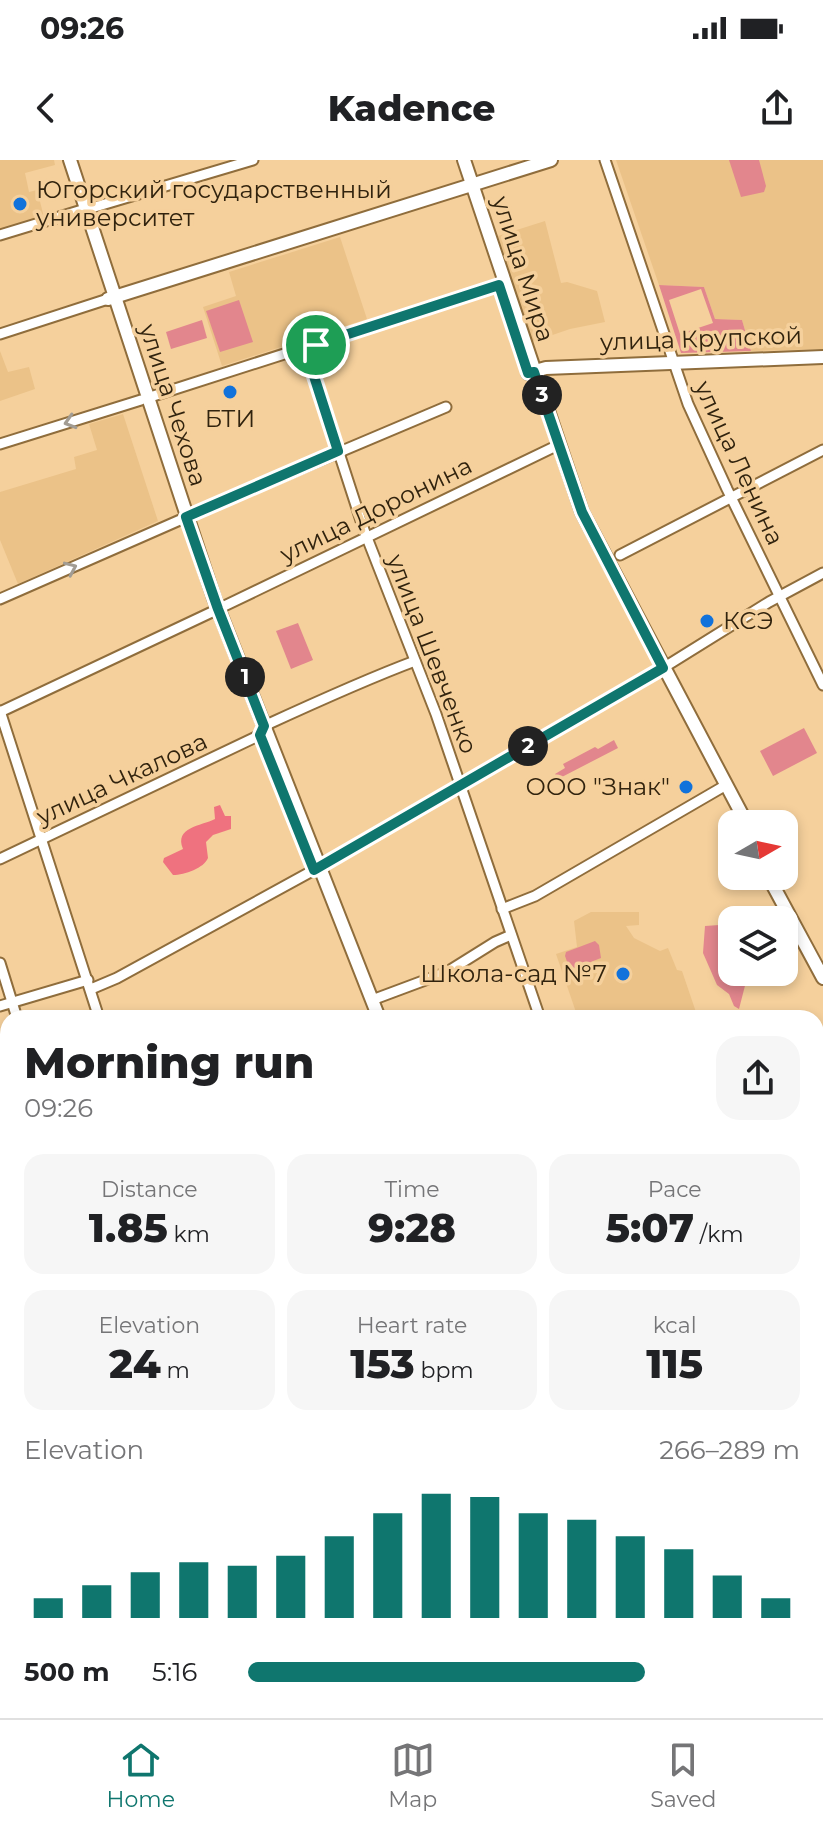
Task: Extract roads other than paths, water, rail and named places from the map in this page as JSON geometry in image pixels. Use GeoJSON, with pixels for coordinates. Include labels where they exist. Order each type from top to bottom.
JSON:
{"type":"FeatureCollection","features":[{"type":"Feature","properties":{"kind":"main road","name":"улица Чехова"},"geometry":{"type":"LineString","coordinates":[[63,160],[85,210]]}},
{"type":"Feature","properties":{"kind":"main road","name":"улица Чехова"},"geometry":{"type":"LineString","coordinates":[[70,160],[111,298],[215,611],[370,1010]]}},
{"type":"Feature","properties":{"kind":"main road","name":"улица Мира"},"geometry":{"type":"LineString","coordinates":[[462,160],[572,505],[739,810]]}},
{"type":"Feature","properties":{"kind":"main road"},"geometry":{"type":"LineString","coordinates":[[111,298],[551,160]]}},
{"type":"Feature","properties":{"kind":"main road","name":"улица Крупской"},"geometry":{"type":"LineString","coordinates":[[532,376],[673,364],[823,357]]}},
{"type":"Feature","properties":{"kind":"main road","name":"улица Крупской"},"geometry":{"type":"LineString","coordinates":[[673,364],[823,363]]}},
{"type":"Feature","properties":{"kind":"main road","name":"улица Мира"},"geometry":{"type":"LineString","coordinates":[[724,786],[734,810]]}},
{"type":"Feature","properties":{"kind":"main road"},"geometry":{"type":"LineString","coordinates":[[780,890],[823,965]]}},
{"type":"Feature","properties":{"kind":"main road"},"geometry":{"type":"LineString","coordinates":[[780,890],[823,978]]}},
{"type":"Feature","properties":{"kind":"main road","name":"улица Чехова"},"geometry":{"type":"LineString","coordinates":[[369,1002],[374,1010]]}},
{"type":"Feature","properties":{"kind":"street"},"geometry":{"type":"LineString","coordinates":[[0,235],[253,160]]}},
{"type":"Feature","properties":{"kind":"street","name":"улица Ленина"},"geometry":{"type":"LineString","coordinates":[[605,160],[673,364],[732,498],[823,685]]}},
{"type":"Feature","properties":{"kind":"street"},"geometry":{"type":"LineString","coordinates":[[0,444],[501,284]]}},
{"type":"Feature","properties":{"kind":"street"},"geometry":{"type":"LineString","coordinates":[[0,334],[111,298]]}},
{"type":"Feature","properties":{"kind":"street","name":"улица Шевченко"},"geometry":{"type":"LineString","coordinates":[[305,348],[367,538],[460,785],[537,1010]]}},
{"type":"Feature","properties":{"kind":"street"},"geometry":{"type":"LineString","coordinates":[[0,599],[446,407]]}},
{"type":"Feature","properties":{"kind":"street","name":"улица Доронина"},"geometry":{"type":"LineString","coordinates":[[0,712],[555,447]]}},
{"type":"Feature","properties":{"kind":"street"},"geometry":{"type":"LineString","coordinates":[[620,555],[823,450]]}},
{"type":"Feature","properties":{"kind":"street"},"geometry":{"type":"LineString","coordinates":[[0,1006],[117,978],[317,868],[823,573]]}},
{"type":"Feature","properties":{"kind":"street","name":"улица Чкалова"},"geometry":{"type":"LineString","coordinates":[[0,859],[376,675],[415,661]]}},
{"type":"Feature","properties":{"kind":"street"},"geometry":{"type":"LineString","coordinates":[[0,712],[97,1010]]}},
{"type":"Feature","properties":{"kind":"street"},"geometry":{"type":"LineString","coordinates":[[502,909],[535,896],[724,786]]}},
{"type":"Feature","properties":{"kind":"street"},"geometry":{"type":"LineString","coordinates":[[369,1002],[447,972],[511,935]]}},
{"type":"Feature","properties":{"kind":"street"},"geometry":{"type":"LineString","coordinates":[[0,963],[14,1010]]}},
{"type":"Feature","properties":{"kind":"place","name":"Югорский государственный университет"},"geometry":{"type":"Point","coordinates":[20,204]}},
{"type":"Feature","properties":{"kind":"place","name":"БТИ"},"geometry":{"type":"Point","coordinates":[230,392]}},
{"type":"Feature","properties":{"kind":"place","name":"КСЭ"},"geometry":{"type":"Point","coordinates":[707,621]}},
{"type":"Feature","properties":{"kind":"place","name":"ООО \"Знак\""},"geometry":{"type":"Point","coordinates":[686,787]}},
{"type":"Feature","properties":{"kind":"place","name":"Школа-сад №7"},"geometry":{"type":"Point","coordinates":[623,974]}}]}
